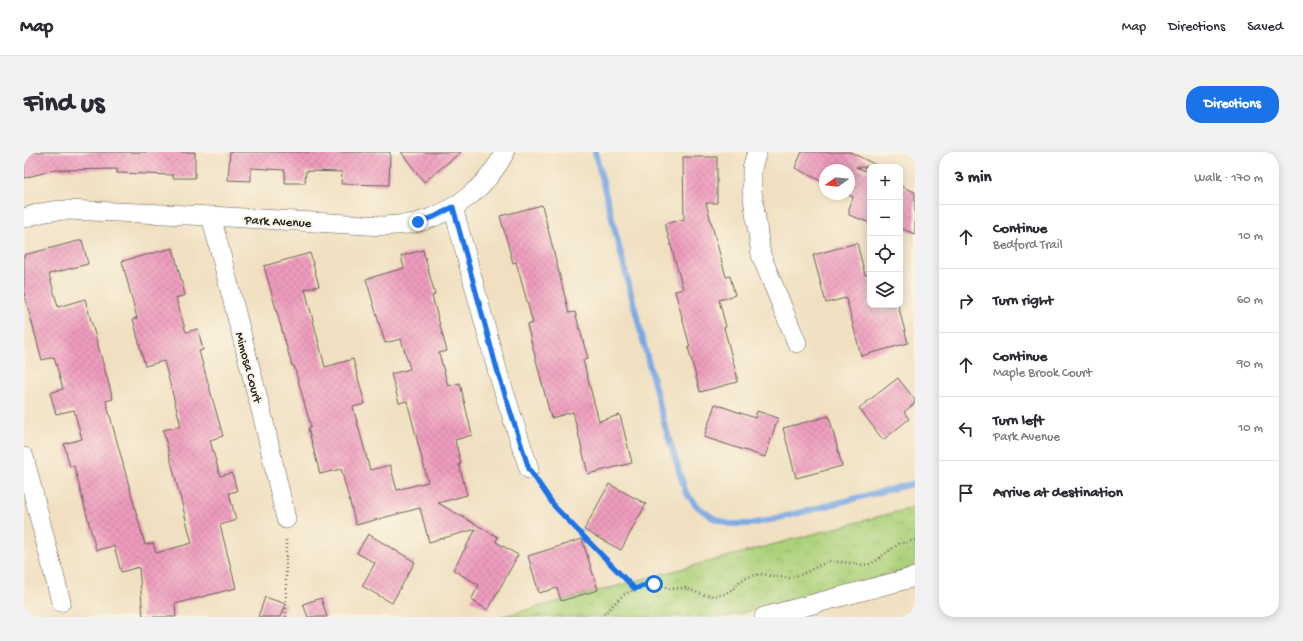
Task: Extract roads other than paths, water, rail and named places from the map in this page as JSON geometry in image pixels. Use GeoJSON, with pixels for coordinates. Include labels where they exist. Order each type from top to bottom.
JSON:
{"type":"FeatureCollection","features":[{"type":"Feature","properties":{"kind":"street","name":"Park Avenue"},"geometry":{"type":"LineString","coordinates":[[24,218],[38,213],[54,210],[67,210],[211,216],[383,226],[400,225],[418,222],[434,217],[453,207],[474,192],[489,177],[505,152]]}},
{"type":"Feature","properties":{"kind":"street"},"geometry":{"type":"LineString","coordinates":[[757,152],[752,168],[752,191],[761,255],[797,343]]}},
{"type":"Feature","properties":{"kind":"street"},"geometry":{"type":"LineString","coordinates":[[453,207],[498,373],[529,469]]}},
{"type":"Feature","properties":{"kind":"street","name":"Mimosa Court"},"geometry":{"type":"LineString","coordinates":[[211,216],[263,418],[286,519]]}},
{"type":"Feature","properties":{"kind":"street"},"geometry":{"type":"LineString","coordinates":[[24,457],[61,602]]}},
{"type":"Feature","properties":{"kind":"street"},"geometry":{"type":"LineString","coordinates":[[764,617],[915,577]]}},
{"type":"Feature","properties":{"kind":"waterway"},"geometry":{"type":"LineString","coordinates":[[595,152],[664,423],[686,493],[698,507],[713,518],[729,524],[750,524],[915,483]]}}]}
